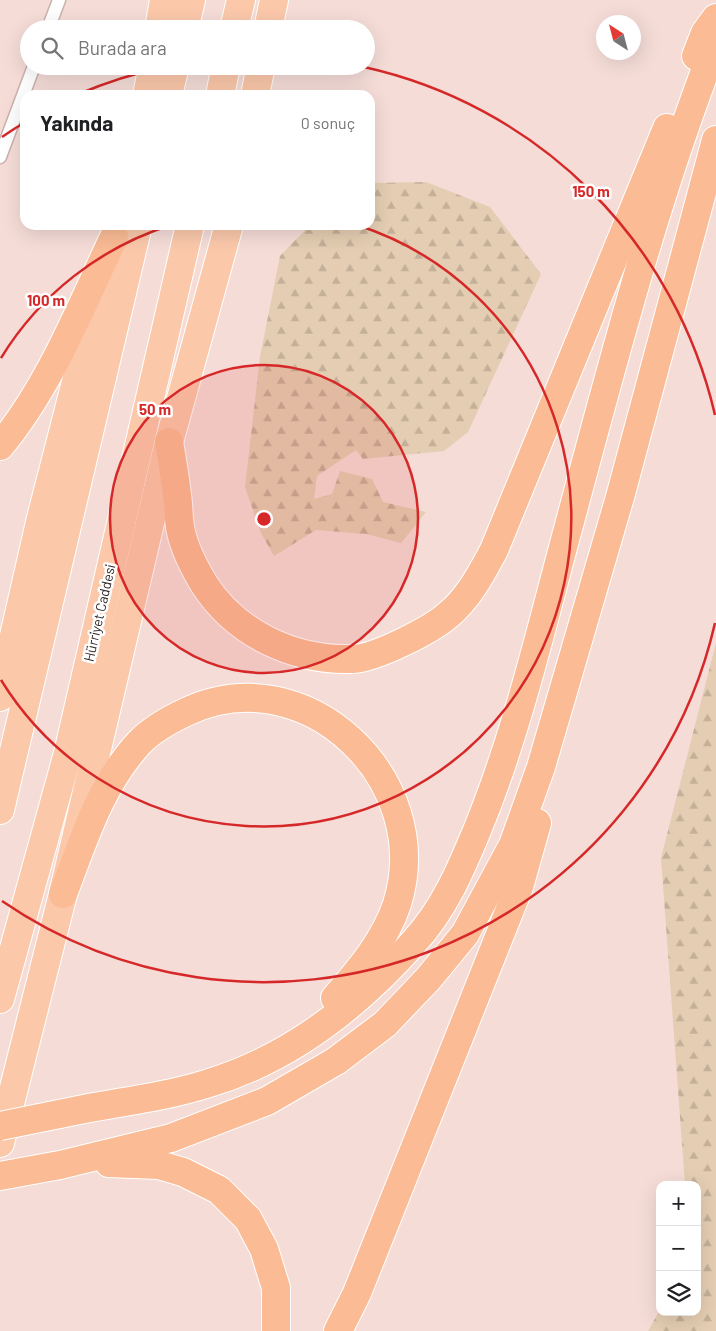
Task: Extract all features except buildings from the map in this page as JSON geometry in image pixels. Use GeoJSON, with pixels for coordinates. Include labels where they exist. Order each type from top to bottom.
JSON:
{"type":"FeatureCollection","features":[{"type":"Feature","properties":{"kind":"highway"},"geometry":{"type":"LineString","coordinates":[[161,20],[164,0]]}},
{"type":"Feature","properties":{"kind":"highway"},"geometry":{"type":"LineString","coordinates":[[186,20],[191,0]]}},
{"type":"Feature","properties":{"kind":"highway"},"geometry":{"type":"LineString","coordinates":[[236,20],[241,0]]}},
{"type":"Feature","properties":{"kind":"highway"},"geometry":{"type":"LineString","coordinates":[[270,20],[274,0]]}},
{"type":"Feature","properties":{"kind":"highway"},"geometry":{"type":"LineString","coordinates":[[170,442],[181,533],[191,560],[204,584],[219,604],[244,629],[274,645],[313,655],[354,659],[404,643],[449,614],[476,582],[494,550],[705,33],[716,18]]}},
{"type":"Feature","properties":{"kind":"highway"},"geometry":{"type":"LineString","coordinates":[[0,1126],[156,1096],[207,1084],[254,1066],[289,1049],[337,1015],[374,983],[416,941],[454,887],[499,776],[633,286],[691,106],[716,42]]}},
{"type":"Feature","properties":{"kind":"highway"},"geometry":{"type":"LineString","coordinates":[[149,90],[151,75]]}},
{"type":"Feature","properties":{"kind":"highway"},"geometry":{"type":"LineString","coordinates":[[169,90],[173,75]]}},
{"type":"Feature","properties":{"kind":"highway"},"geometry":{"type":"LineString","coordinates":[[221,90],[224,75]]}},
{"type":"Feature","properties":{"kind":"highway"},"geometry":{"type":"LineString","coordinates":[[256,90],[259,75]]}},
{"type":"Feature","properties":{"kind":"highway"},"geometry":{"type":"LineString","coordinates":[[338,1331],[357,1293],[519,887],[555,759],[620,497],[716,140]]}},
{"type":"Feature","properties":{"kind":"highway"},"geometry":{"type":"LineString","coordinates":[[0,810],[137,230]]}},
{"type":"Feature","properties":{"kind":"highway","name":"Hürriyet Caddesi"},"geometry":{"type":"LineString","coordinates":[[0,999],[68,753],[189,230]]}},
{"type":"Feature","properties":{"kind":"highway"},"geometry":{"type":"LineString","coordinates":[[0,1143],[63,894],[170,442],[228,230]]}},
{"type":"Feature","properties":{"kind":"highway"},"geometry":{"type":"LineString","coordinates":[[0,446],[12,432],[47,375],[115,231]]}},
{"type":"Feature","properties":{"kind":"highway"},"geometry":{"type":"LineString","coordinates":[[0,697],[41,518],[115,231]]}},
{"type":"Feature","properties":{"kind":"highway"},"geometry":{"type":"LineString","coordinates":[[0,1176],[50,1167],[171,1138],[268,1101],[350,1051],[385,1024],[428,979],[465,934],[513,845],[541,767],[620,497]]}},
{"type":"Feature","properties":{"kind":"highway"},"geometry":{"type":"LineString","coordinates":[[63,894],[101,798],[118,769],[139,743],[159,726],[201,705],[228,698],[258,697],[315,712],[344,734],[367,756],[390,792],[401,826],[404,866],[397,903],[384,934],[359,972],[289,1049]]}},
{"type":"Feature","properties":{"kind":"highway"},"geometry":{"type":"LineString","coordinates":[[50,1167],[120,1163],[159,1165],[183,1172],[219,1190],[248,1219],[264,1249],[276,1288],[276,1331]]}},
{"type":"Feature","properties":{"kind":"lane"},"geometry":{"type":"LineString","coordinates":[[51,20],[59,0]]}},
{"type":"Feature","properties":{"kind":"lane"},"geometry":{"type":"LineString","coordinates":[[25,90],[31,75]]}},
{"type":"Feature","properties":{"kind":"lane"},"geometry":{"type":"LineString","coordinates":[[0,156],[20,103]]}},
{"type":"Feature","properties":{"kind":"green space"},"geometry":{"type":"Polygon","coordinates":[[[426,182],[490,207],[541,274],[468,432],[444,451],[363,459],[356,450],[317,476],[314,499],[332,494],[340,471],[372,479],[383,502],[426,512],[401,543],[366,534],[316,530],[274,556],[261,533],[245,487],[260,357],[280,256],[305,230],[375,230],[375,183],[426,182]]]}},
{"type":"Feature","properties":{"kind":"green space"},"geometry":{"type":"Polygon","coordinates":[[[716,643],[716,1331],[648,1331],[657,1316],[701,1316],[701,1181],[685,1181],[661,858],[716,643]]]}}]}
